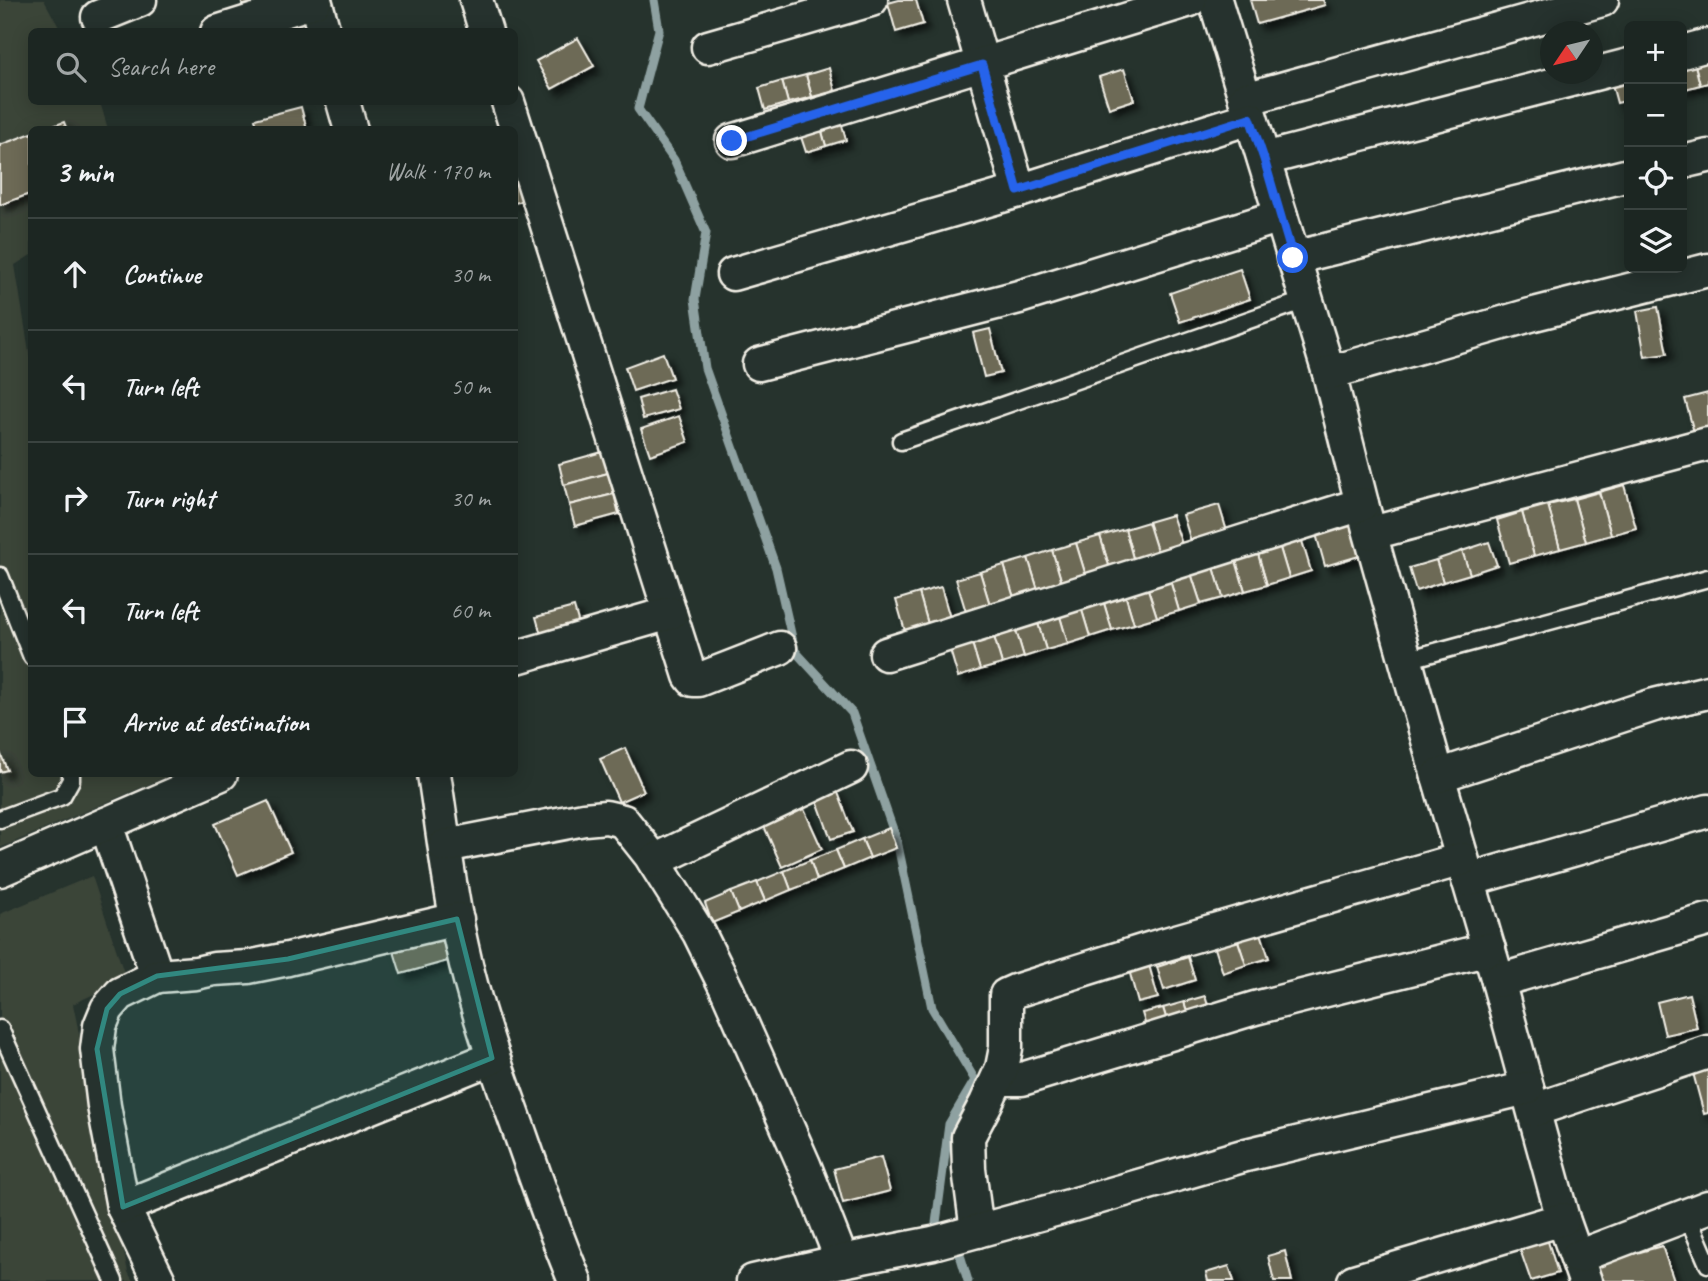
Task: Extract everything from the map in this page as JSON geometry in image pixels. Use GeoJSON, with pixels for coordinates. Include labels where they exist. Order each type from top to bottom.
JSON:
{"type":"FeatureCollection","features":[{"type":"Feature","properties":{"kind":"street"},"geometry":{"type":"LineString","coordinates":[[98,17],[140,0]]}},
{"type":"Feature","properties":{"kind":"street"},"geometry":{"type":"LineString","coordinates":[[229,28],[315,0],[323,28]]}},
{"type":"Feature","properties":{"kind":"street"},"geometry":{"type":"LineString","coordinates":[[476,0],[485,28]]}},
{"type":"Feature","properties":{"kind":"street"},"geometry":{"type":"LineString","coordinates":[[708,47],[871,0]]}},
{"type":"Feature","properties":{"kind":"street"},"geometry":{"type":"LineString","coordinates":[[964,0],[1018,191]]}},
{"type":"Feature","properties":{"kind":"street"},"geometry":{"type":"LineString","coordinates":[[732,141],[1190,0]]}},
{"type":"Feature","properties":{"kind":"street"},"geometry":{"type":"LineString","coordinates":[[1215,0],[1329,373],[1437,776],[1489,949],[1563,1219],[1581,1269],[1697,1211]]}},
{"type":"Feature","properties":{"kind":"street"},"geometry":{"type":"LineString","coordinates":[[733,275],[1018,191],[1247,109],[1602,0]]}},
{"type":"Feature","properties":{"kind":"street"},"geometry":{"type":"LineString","coordinates":[[1687,51],[1708,45]]}},
{"type":"Feature","properties":{"kind":"street"},"geometry":{"type":"LineString","coordinates":[[1264,159],[1624,66]]}},
{"type":"Feature","properties":{"kind":"street"},"geometry":{"type":"LineString","coordinates":[[345,105],[350,126]]}},
{"type":"Feature","properties":{"kind":"street"},"geometry":{"type":"LineString","coordinates":[[509,105],[516,126]]}},
{"type":"Feature","properties":{"kind":"street"},"geometry":{"type":"LineString","coordinates":[[518,134],[693,680],[780,648]]}},
{"type":"Feature","properties":{"kind":"street"},"geometry":{"type":"LineString","coordinates":[[1687,161],[1708,156]]}},
{"type":"Feature","properties":{"kind":"street"},"geometry":{"type":"LineString","coordinates":[[1293,258],[1624,176]]}},
{"type":"Feature","properties":{"kind":"street"},"geometry":{"type":"LineString","coordinates":[[759,364],[1019,297],[1281,216]]}},
{"type":"Feature","properties":{"kind":"street"},"geometry":{"type":"LineString","coordinates":[[1329,373],[1534,314],[1708,270]]}},
{"type":"Feature","properties":{"kind":"street"},"geometry":{"type":"LineString","coordinates":[[1372,533],[1708,444]]}},
{"type":"Feature","properties":{"kind":"street"},"geometry":{"type":"LineString","coordinates":[[886,653],[1362,504]]}},
{"type":"Feature","properties":{"kind":"street"},"geometry":{"type":"LineString","coordinates":[[518,657],[670,613]]}},
{"type":"Feature","properties":{"kind":"street"},"geometry":{"type":"LineString","coordinates":[[1437,776],[1654,705],[1708,692]]}},
{"type":"Feature","properties":{"kind":"street"},"geometry":{"type":"LineString","coordinates":[[654,862],[851,767]]}},
{"type":"Feature","properties":{"kind":"street"},"geometry":{"type":"LineString","coordinates":[[0,870],[214,777]]}},
{"type":"Feature","properties":{"kind":"street"},"geometry":{"type":"LineString","coordinates":[[434,777],[462,948],[492,1058],[575,1281]]}},
{"type":"Feature","properties":{"kind":"street"},"geometry":{"type":"LineString","coordinates":[[971,1233],[968,1137],[998,1079],[1006,1048],[1006,995],[1152,948],[1708,811]]}},
{"type":"Feature","properties":{"kind":"street"},"geometry":{"type":"LineString","coordinates":[[445,846],[584,819],[606,817],[623,821],[654,862],[699,933],[805,1167],[842,1261]]}},
{"type":"Feature","properties":{"kind":"street"},"geometry":{"type":"LineString","coordinates":[[106,824],[157,976]]}},
{"type":"Feature","properties":{"kind":"street"},"geometry":{"type":"LineString","coordinates":[[159,1281],[123,1207],[104,1106],[97,1049],[100,1026],[107,1009],[120,994],[157,976],[275,962],[457,919]]}},
{"type":"Feature","properties":{"kind":"street"},"geometry":{"type":"LineString","coordinates":[[1498,981],[1708,920]]}},
{"type":"Feature","properties":{"kind":"street"},"geometry":{"type":"LineString","coordinates":[[998,1079],[1022,1079],[1255,1008],[1489,949]]}},
{"type":"Feature","properties":{"kind":"street"},"geometry":{"type":"LineString","coordinates":[[753,1281],[933,1243],[1246,1155],[1530,1099],[1708,1052]]}},
{"type":"Feature","properties":{"kind":"street"},"geometry":{"type":"LineString","coordinates":[[123,1207],[492,1058]]}},
{"type":"Feature","properties":{"kind":"street"},"geometry":{"type":"LineString","coordinates":[[1354,1281],[1563,1219]]}},
{"type":"Feature","properties":{"kind":"lane"},"geometry":{"type":"LineString","coordinates":[[901,441],[1307,300]]}},
{"type":"Feature","properties":{"kind":"lane"},"geometry":{"type":"LineString","coordinates":[[0,576],[28,647]]}},
{"type":"Feature","properties":{"kind":"lane"},"geometry":{"type":"LineString","coordinates":[[1406,660],[1708,578]]}},
{"type":"Feature","properties":{"kind":"lane"},"geometry":{"type":"LineString","coordinates":[[0,819],[62,796],[71,777]]}},
{"type":"Feature","properties":{"kind":"lane"},"geometry":{"type":"LineString","coordinates":[[0,1029],[114,1281]]}},
{"type":"Feature","properties":{"kind":"lane"},"geometry":{"type":"LineString","coordinates":[[1697,1211],[1708,1264]]}},
{"type":"Feature","properties":{"kind":"highlighted area"},"geometry":{"type":"Polygon","coordinates":[[[457,919],[492,1058],[123,1207],[97,1049],[107,1009],[120,994],[157,976],[288,959],[457,919]]]}},
{"type":"Feature","properties":{"kind":"shaded area"},"geometry":{"type":"Polygon","coordinates":[[[0,0],[44,0],[59,28],[28,28],[28,105],[101,105],[107,126],[28,126],[28,257],[15,265],[28,345],[28,777],[166,777],[0,848],[0,0]]]}},
{"type":"Feature","properties":{"kind":"shaded area"},"geometry":{"type":"Polygon","coordinates":[[[92,876],[126,979],[73,1004],[128,1272],[133,1281],[0,1281],[0,914],[92,876]]]}},
{"type":"Feature","properties":{"kind":"building"},"geometry":{"type":"Polygon","coordinates":[[[241,0],[295,0],[245,14],[241,0]]]}},
{"type":"Feature","properties":{"kind":"building"},"geometry":{"type":"Polygon","coordinates":[[[916,0],[923,24],[896,32],[888,3],[916,0]]]}},
{"type":"Feature","properties":{"kind":"building"},"geometry":{"type":"Polygon","coordinates":[[[1250,0],[1323,0],[1325,5],[1257,24],[1250,0]]]}},
{"type":"Feature","properties":{"kind":"building"},"geometry":{"type":"Polygon","coordinates":[[[578,38],[594,66],[552,89],[536,61],[578,38]]]}},
{"type":"Feature","properties":{"kind":"building"},"geometry":{"type":"Polygon","coordinates":[[[1708,57],[1708,83],[1700,85],[1694,61],[1708,57]]]}},
{"type":"Feature","properties":{"kind":"building"},"geometry":{"type":"Polygon","coordinates":[[[1694,61],[1700,85],[1687,89],[1687,84],[1687,63],[1694,61]]]}},
{"type":"Feature","properties":{"kind":"building"},"geometry":{"type":"Polygon","coordinates":[[[829,68],[835,91],[812,97],[806,75],[829,68]]]}},
{"type":"Feature","properties":{"kind":"building"},"geometry":{"type":"Polygon","coordinates":[[[1124,69],[1134,100],[1109,108],[1099,77],[1124,69]]]}},
{"type":"Feature","properties":{"kind":"building"},"geometry":{"type":"Polygon","coordinates":[[[806,75],[812,97],[788,103],[782,81],[806,75]]]}},
{"type":"Feature","properties":{"kind":"building"},"geometry":{"type":"Polygon","coordinates":[[[1624,77],[1624,101],[1617,103],[1611,81],[1624,77]]]}},
{"type":"Feature","properties":{"kind":"building"},"geometry":{"type":"Polygon","coordinates":[[[782,81],[788,103],[765,110],[759,88],[782,81]]]}},
{"type":"Feature","properties":{"kind":"building"},"geometry":{"type":"Polygon","coordinates":[[[301,107],[306,126],[257,126],[255,119],[301,107]]]}},
{"type":"Feature","properties":{"kind":"building"},"geometry":{"type":"Polygon","coordinates":[[[841,122],[846,140],[826,146],[821,128],[841,122]]]}},
{"type":"Feature","properties":{"kind":"building"},"geometry":{"type":"Polygon","coordinates":[[[821,128],[826,146],[806,152],[800,134],[821,128]]]}},
{"type":"Feature","properties":{"kind":"building"},"geometry":{"type":"Polygon","coordinates":[[[28,134],[28,194],[0,205],[0,145],[28,134]]]}},
{"type":"Feature","properties":{"kind":"building"},"geometry":{"type":"Polygon","coordinates":[[[518,181],[528,200],[518,202],[518,181]]]}},
{"type":"Feature","properties":{"kind":"building"},"geometry":{"type":"Polygon","coordinates":[[[1240,269],[1250,299],[1180,322],[1170,293],[1240,269]]]}},
{"type":"Feature","properties":{"kind":"building"},"geometry":{"type":"Polygon","coordinates":[[[1658,307],[1667,354],[1645,357],[1637,311],[1658,307]]]}},
{"type":"Feature","properties":{"kind":"building"},"geometry":{"type":"Polygon","coordinates":[[[990,329],[1001,373],[984,377],[973,333],[990,329]]]}},
{"type":"Feature","properties":{"kind":"building"},"geometry":{"type":"Polygon","coordinates":[[[663,353],[672,378],[633,391],[625,367],[663,353]]]}},
{"type":"Feature","properties":{"kind":"building"},"geometry":{"type":"Polygon","coordinates":[[[672,389],[679,409],[643,419],[638,399],[672,389]]]}},
{"type":"Feature","properties":{"kind":"building"},"geometry":{"type":"Polygon","coordinates":[[[1708,393],[1708,437],[1696,440],[1685,399],[1708,393]]]}},
{"type":"Feature","properties":{"kind":"building"},"geometry":{"type":"Polygon","coordinates":[[[679,416],[688,442],[650,455],[641,429],[679,416]]]}},
{"type":"Feature","properties":{"kind":"building"},"geometry":{"type":"Polygon","coordinates":[[[602,452],[608,473],[564,485],[559,464],[602,452]]]}},
{"type":"Feature","properties":{"kind":"building"},"geometry":{"type":"Polygon","coordinates":[[[608,473],[614,494],[569,505],[564,485],[608,473]]]}},
{"type":"Feature","properties":{"kind":"building"},"geometry":{"type":"Polygon","coordinates":[[[1624,485],[1636,528],[1611,535],[1599,492],[1624,485]]]}},
{"type":"Feature","properties":{"kind":"building"},"geometry":{"type":"Polygon","coordinates":[[[1599,492],[1611,535],[1586,542],[1574,499],[1599,492]]]}},
{"type":"Feature","properties":{"kind":"building"},"geometry":{"type":"Polygon","coordinates":[[[614,494],[619,514],[575,526],[569,505],[614,494]]]}},
{"type":"Feature","properties":{"kind":"building"},"geometry":{"type":"Polygon","coordinates":[[[1574,499],[1586,542],[1560,549],[1548,505],[1574,499]]]}},
{"type":"Feature","properties":{"kind":"building"},"geometry":{"type":"Polygon","coordinates":[[[1219,505],[1229,538],[1193,548],[1183,515],[1219,505]]]}},
{"type":"Feature","properties":{"kind":"building"},"geometry":{"type":"Polygon","coordinates":[[[1548,505],[1560,549],[1534,556],[1522,512],[1548,505]]]}},
{"type":"Feature","properties":{"kind":"building"},"geometry":{"type":"Polygon","coordinates":[[[1522,512],[1534,556],[1509,563],[1497,520],[1522,512]]]}},
{"type":"Feature","properties":{"kind":"building"},"geometry":{"type":"Polygon","coordinates":[[[1172,515],[1183,547],[1158,554],[1148,522],[1172,515]]]}},
{"type":"Feature","properties":{"kind":"building"},"geometry":{"type":"Polygon","coordinates":[[[1348,517],[1359,556],[1325,566],[1314,527],[1348,517]]]}},
{"type":"Feature","properties":{"kind":"building"},"geometry":{"type":"Polygon","coordinates":[[[1148,522],[1158,554],[1134,562],[1125,529],[1148,522]]]}},
{"type":"Feature","properties":{"kind":"building"},"geometry":{"type":"Polygon","coordinates":[[[1125,529],[1134,562],[1110,569],[1100,536],[1125,529]]]}},
{"type":"Feature","properties":{"kind":"building"},"geometry":{"type":"Polygon","coordinates":[[[1299,531],[1311,571],[1289,578],[1277,538],[1299,531]]]}},
{"type":"Feature","properties":{"kind":"building"},"geometry":{"type":"Polygon","coordinates":[[[1100,536],[1110,569],[1086,576],[1076,543],[1100,536]]]}},
{"type":"Feature","properties":{"kind":"building"},"geometry":{"type":"Polygon","coordinates":[[[1277,538],[1289,578],[1267,585],[1255,544],[1277,538]]]}},
{"type":"Feature","properties":{"kind":"building"},"geometry":{"type":"Polygon","coordinates":[[[1489,542],[1497,565],[1470,574],[1462,551],[1489,542]]]}},
{"type":"Feature","properties":{"kind":"building"},"geometry":{"type":"Polygon","coordinates":[[[1076,543],[1086,576],[1062,583],[1052,550],[1076,543]]]}},
{"type":"Feature","properties":{"kind":"building"},"geometry":{"type":"Polygon","coordinates":[[[1255,544],[1267,585],[1245,591],[1233,551],[1255,544]]]}},
{"type":"Feature","properties":{"kind":"building"},"geometry":{"type":"Polygon","coordinates":[[[1052,550],[1062,583],[1038,590],[1028,558],[1052,550]]]}},
{"type":"Feature","properties":{"kind":"building"},"geometry":{"type":"Polygon","coordinates":[[[1233,551],[1245,591],[1223,598],[1211,557],[1233,551]]]}},
{"type":"Feature","properties":{"kind":"building"},"geometry":{"type":"Polygon","coordinates":[[[1462,551],[1470,574],[1443,582],[1436,560],[1462,551]]]}},
{"type":"Feature","properties":{"kind":"building"},"geometry":{"type":"Polygon","coordinates":[[[1211,557],[1223,598],[1201,604],[1188,564],[1211,557]]]}},
{"type":"Feature","properties":{"kind":"building"},"geometry":{"type":"Polygon","coordinates":[[[1028,558],[1038,590],[1014,598],[1004,565],[1028,558]]]}},
{"type":"Feature","properties":{"kind":"building"},"geometry":{"type":"Polygon","coordinates":[[[1436,560],[1443,582],[1416,591],[1409,568],[1436,560]]]}},
{"type":"Feature","properties":{"kind":"building"},"geometry":{"type":"Polygon","coordinates":[[[1188,564],[1201,604],[1179,611],[1167,570],[1188,564]]]}},
{"type":"Feature","properties":{"kind":"building"},"geometry":{"type":"Polygon","coordinates":[[[1004,565],[1014,598],[990,605],[980,572],[1004,565]]]}},
{"type":"Feature","properties":{"kind":"building"},"geometry":{"type":"Polygon","coordinates":[[[1167,570],[1179,611],[1157,617],[1144,577],[1167,570]]]}},
{"type":"Feature","properties":{"kind":"building"},"geometry":{"type":"Polygon","coordinates":[[[980,572],[990,605],[966,612],[956,579],[980,572]]]}},
{"type":"Feature","properties":{"kind":"building"},"geometry":{"type":"Polygon","coordinates":[[[1144,577],[1157,617],[1134,624],[1122,584],[1144,577]]]}},
{"type":"Feature","properties":{"kind":"building"},"geometry":{"type":"Polygon","coordinates":[[[1122,584],[1134,624],[1112,630],[1100,590],[1122,584]]]}},
{"type":"Feature","properties":{"kind":"building"},"geometry":{"type":"Polygon","coordinates":[[[941,587],[950,618],[928,624],[919,593],[941,587]]]}},
{"type":"Feature","properties":{"kind":"building"},"geometry":{"type":"Polygon","coordinates":[[[1100,590],[1112,630],[1090,637],[1078,597],[1100,590]]]}},
{"type":"Feature","properties":{"kind":"building"},"geometry":{"type":"Polygon","coordinates":[[[919,593],[928,624],[905,631],[896,600],[919,593]]]}},
{"type":"Feature","properties":{"kind":"building"},"geometry":{"type":"Polygon","coordinates":[[[1078,597],[1090,637],[1068,644],[1056,603],[1078,597]]]}},
{"type":"Feature","properties":{"kind":"building"},"geometry":{"type":"Polygon","coordinates":[[[1056,603],[1068,644],[1046,650],[1034,610],[1056,603]]]}},
{"type":"Feature","properties":{"kind":"building"},"geometry":{"type":"Polygon","coordinates":[[[574,607],[581,631],[543,642],[536,617],[574,607]]]}},
{"type":"Feature","properties":{"kind":"building"},"geometry":{"type":"Polygon","coordinates":[[[1034,610],[1046,650],[1024,657],[1012,617],[1034,610]]]}},
{"type":"Feature","properties":{"kind":"building"},"geometry":{"type":"Polygon","coordinates":[[[1012,617],[1024,657],[1002,664],[990,623],[1012,617]]]}},
{"type":"Feature","properties":{"kind":"building"},"geometry":{"type":"Polygon","coordinates":[[[990,623],[1002,664],[980,670],[968,630],[990,623]]]}},
{"type":"Feature","properties":{"kind":"building"},"geometry":{"type":"Polygon","coordinates":[[[968,630],[980,670],[958,677],[946,636],[968,630]]]}},
{"type":"Feature","properties":{"kind":"building"},"geometry":{"type":"Polygon","coordinates":[[[625,748],[644,791],[619,802],[600,759],[625,748]]]}},
{"type":"Feature","properties":{"kind":"building"},"geometry":{"type":"Polygon","coordinates":[[[0,752],[7,770],[0,772],[0,752]]]}},
{"type":"Feature","properties":{"kind":"building"},"geometry":{"type":"Polygon","coordinates":[[[837,790],[853,832],[831,839],[816,798],[837,790]]]}},
{"type":"Feature","properties":{"kind":"building"},"geometry":{"type":"Polygon","coordinates":[[[268,801],[291,852],[238,875],[215,824],[268,801]]]}},
{"type":"Feature","properties":{"kind":"building"},"geometry":{"type":"Polygon","coordinates":[[[803,807],[822,849],[782,867],[763,824],[803,807]]]}},
{"type":"Feature","properties":{"kind":"building"},"geometry":{"type":"Polygon","coordinates":[[[889,828],[896,848],[870,858],[862,839],[889,828]]]}},
{"type":"Feature","properties":{"kind":"building"},"geometry":{"type":"Polygon","coordinates":[[[862,839],[870,858],[844,869],[836,850],[862,839]]]}},
{"type":"Feature","properties":{"kind":"building"},"geometry":{"type":"Polygon","coordinates":[[[836,850],[844,869],[817,880],[810,860],[836,850]]]}},
{"type":"Feature","properties":{"kind":"building"},"geometry":{"type":"Polygon","coordinates":[[[810,860],[817,880],[791,890],[784,871],[810,860]]]}},
{"type":"Feature","properties":{"kind":"building"},"geometry":{"type":"Polygon","coordinates":[[[784,871],[791,890],[765,901],[757,882],[784,871]]]}},
{"type":"Feature","properties":{"kind":"building"},"geometry":{"type":"Polygon","coordinates":[[[757,882],[765,901],[739,912],[731,892],[757,882]]]}},
{"type":"Feature","properties":{"kind":"building"},"geometry":{"type":"Polygon","coordinates":[[[731,892],[739,912],[712,923],[705,903],[731,892]]]}},
{"type":"Feature","properties":{"kind":"building"},"geometry":{"type":"Polygon","coordinates":[[[1259,927],[1269,958],[1246,965],[1236,935],[1259,927]]]}},
{"type":"Feature","properties":{"kind":"building"},"geometry":{"type":"Polygon","coordinates":[[[442,931],[451,960],[401,974],[392,945],[442,931]]]}},
{"type":"Feature","properties":{"kind":"building"},"geometry":{"type":"Polygon","coordinates":[[[1236,935],[1246,965],[1223,973],[1213,942],[1236,935]]]}},
{"type":"Feature","properties":{"kind":"building"},"geometry":{"type":"Polygon","coordinates":[[[1188,957],[1195,980],[1164,990],[1157,967],[1188,957]]]}},
{"type":"Feature","properties":{"kind":"building"},"geometry":{"type":"Polygon","coordinates":[[[1149,965],[1158,998],[1138,1003],[1129,970],[1149,965]]]}},
{"type":"Feature","properties":{"kind":"building"},"geometry":{"type":"Polygon","coordinates":[[[1689,994],[1697,1028],[1665,1035],[1657,1002],[1689,994]]]}},
{"type":"Feature","properties":{"kind":"building"},"geometry":{"type":"Polygon","coordinates":[[[1205,996],[1211,1015],[1190,1021],[1184,1002],[1205,996]]]}},
{"type":"Feature","properties":{"kind":"building"},"geometry":{"type":"Polygon","coordinates":[[[1184,1002],[1190,1021],[1169,1027],[1163,1008],[1184,1002]]]}},
{"type":"Feature","properties":{"kind":"building"},"geometry":{"type":"Polygon","coordinates":[[[1163,1008],[1169,1027],[1148,1033],[1142,1013],[1163,1008]]]}},
{"type":"Feature","properties":{"kind":"building"},"geometry":{"type":"Polygon","coordinates":[[[1708,1065],[1708,1113],[1704,1114],[1692,1069],[1708,1065]]]}},
{"type":"Feature","properties":{"kind":"building"},"geometry":{"type":"Polygon","coordinates":[[[881,1157],[890,1191],[843,1203],[834,1169],[881,1157]]]}},
{"type":"Feature","properties":{"kind":"building"},"geometry":{"type":"Polygon","coordinates":[[[1544,1229],[1558,1273],[1531,1281],[1516,1238],[1544,1229]]]}},
{"type":"Feature","properties":{"kind":"building"},"geometry":{"type":"Polygon","coordinates":[[[1662,1246],[1674,1281],[1604,1281],[1596,1264],[1662,1246]]]}},
{"type":"Feature","properties":{"kind":"building"},"geometry":{"type":"Polygon","coordinates":[[[1285,1251],[1292,1281],[1274,1281],[1268,1256],[1285,1251]]]}},
{"type":"Feature","properties":{"kind":"building"},"geometry":{"type":"Polygon","coordinates":[[[1229,1266],[1234,1281],[1208,1281],[1206,1273],[1229,1266]]]}},
{"type":"Feature","properties":{"kind":"waterway"},"geometry":{"type":"LineString","coordinates":[[654,0],[659,30],[638,109],[674,160],[706,233],[695,299],[705,368],[776,568],[795,651],[852,713],[897,841],[932,1008],[975,1080],[949,1124],[936,1223],[943,1233]]}},
{"type":"Feature","properties":{"kind":"waterway"},"geometry":{"type":"LineString","coordinates":[[952,1245],[961,1258],[968,1281]]}},
{"type":"Feature","properties":{"kind":"route"},"geometry":{"type":"LineString","coordinates":[[732,141],[982,65],[1018,191],[1250,118],[1293,258]]}}]}
